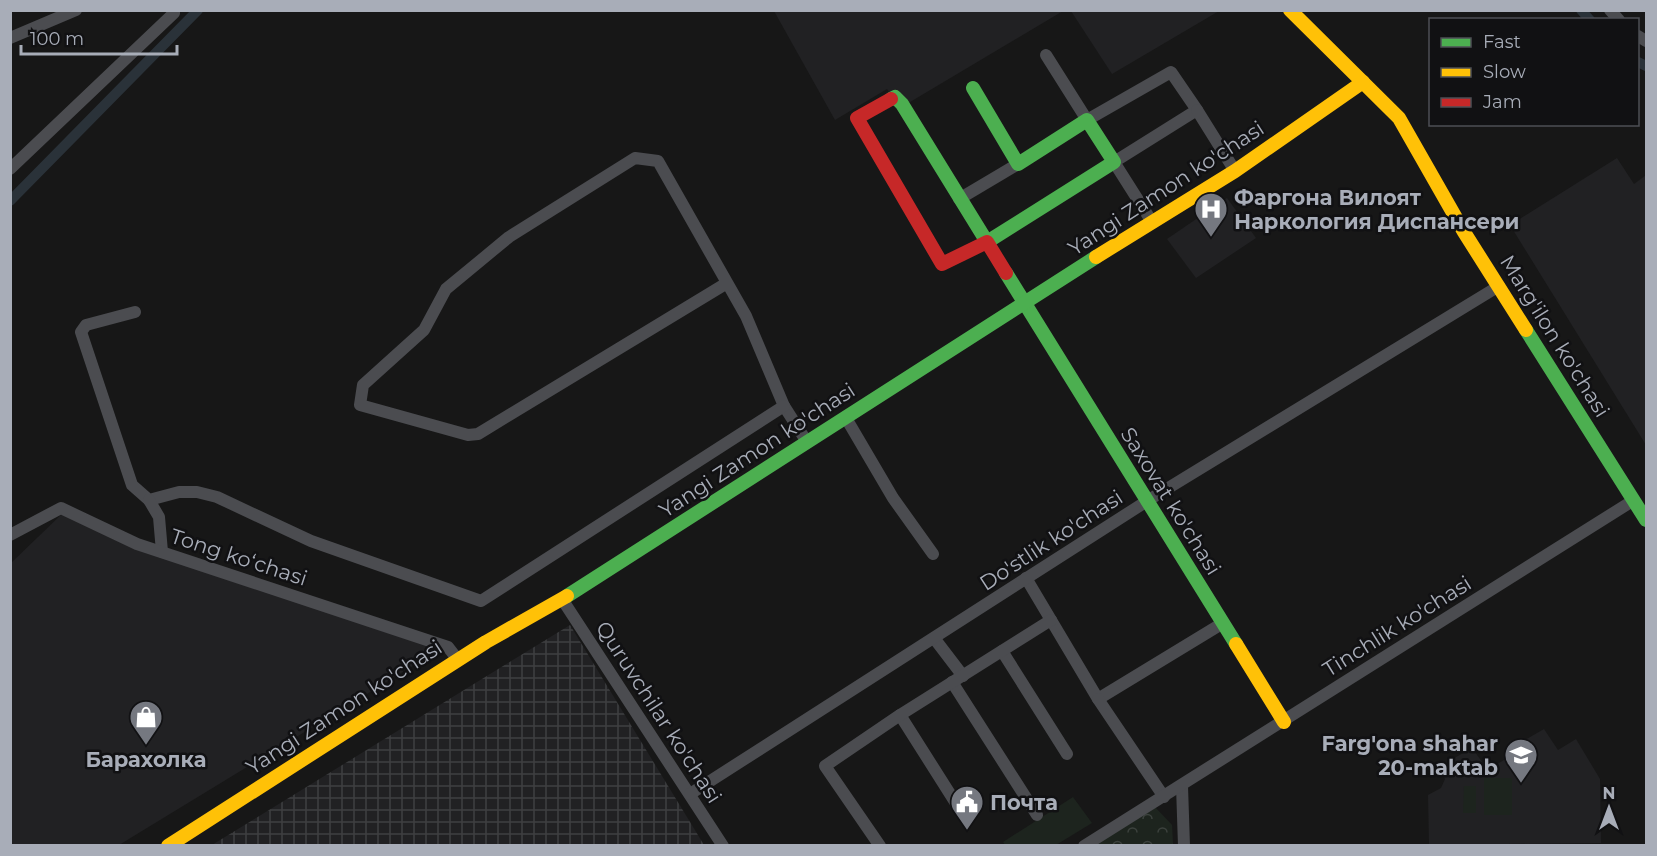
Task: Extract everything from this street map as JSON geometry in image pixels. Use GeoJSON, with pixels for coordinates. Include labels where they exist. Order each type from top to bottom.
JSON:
{"type":"FeatureCollection","features":[{"type":"Feature","properties":{"kind":"street"},"geometry":{"type":"LineString","coordinates":[[10,38],[75,10]]}},
{"type":"Feature","properties":{"kind":"street"},"geometry":{"type":"LineString","coordinates":[[10,169],[174,13],[172,10]]}},
{"type":"Feature","properties":{"kind":"street","name":"Marg'ilon ko'chasi"},"geometry":{"type":"LineString","coordinates":[[1290,10],[1399,118],[1499,286],[1647,520]]}},
{"type":"Feature","properties":{"kind":"street"},"geometry":{"type":"LineString","coordinates":[[1046,55],[1152,222]]}},
{"type":"Feature","properties":{"kind":"street"},"geometry":{"type":"LineString","coordinates":[[959,199],[1087,120],[1171,72],[1235,171]]}},
{"type":"Feature","properties":{"kind":"street","name":"Yangi Zamon ko'chasi"},"geometry":{"type":"LineString","coordinates":[[168,846],[458,660],[562,599],[1023,303],[1235,171],[1363,82]]}},
{"type":"Feature","properties":{"kind":"street"},"geometry":{"type":"LineString","coordinates":[[973,88],[1018,164]]}},
{"type":"Feature","properties":{"kind":"street","name":"Saxovat ko'chasi"},"geometry":{"type":"LineString","coordinates":[[987,242],[942,264],[858,118],[895,97],[902,104],[1284,722]]}},
{"type":"Feature","properties":{"kind":"street"},"geometry":{"type":"LineString","coordinates":[[987,242],[1197,110]]}},
{"type":"Feature","properties":{"kind":"street"},"geometry":{"type":"LineString","coordinates":[[727,283],[478,434],[468,435],[360,405],[363,385],[424,330],[446,289],[509,237],[635,158],[658,161],[746,316],[784,406],[807,442]]}},
{"type":"Feature","properties":{"kind":"street","name":"Do'stlik ko'chasi"},"geometry":{"type":"LineString","coordinates":[[690,794],[1147,501],[1499,286]]}},
{"type":"Feature","properties":{"kind":"street"},"geometry":{"type":"LineString","coordinates":[[135,312],[86,325],[81,332],[132,484],[149,500],[159,517],[162,552]]}},
{"type":"Feature","properties":{"kind":"street"},"geometry":{"type":"LineString","coordinates":[[149,500],[179,492],[197,492],[216,497],[311,541],[481,601],[784,406]]}},
{"type":"Feature","properties":{"kind":"street"},"geometry":{"type":"LineString","coordinates":[[846,418],[893,498],[933,554]]}},
{"type":"Feature","properties":{"kind":"street","name":"Tinchlik ko'chasi"},"geometry":{"type":"LineString","coordinates":[[1084,846],[1634,500]]}},
{"type":"Feature","properties":{"kind":"street","name":"Tong koʻchasi"},"geometry":{"type":"LineString","coordinates":[[10,535],[61,508],[137,544],[448,647],[458,660]]}},
{"type":"Feature","properties":{"kind":"street"},"geometry":{"type":"LineString","coordinates":[[1026,578],[1098,699],[1164,797]]}},
{"type":"Feature","properties":{"kind":"street","name":"Quruvchilar ko'chasi"},"geometry":{"type":"LineString","coordinates":[[562,599],[723,846]]}},
{"type":"Feature","properties":{"kind":"street"},"geometry":{"type":"LineString","coordinates":[[880,846],[825,766],[900,715],[1051,620]]}},
{"type":"Feature","properties":{"kind":"street"},"geometry":{"type":"LineString","coordinates":[[1098,699],[1223,623]]}},
{"type":"Feature","properties":{"kind":"street"},"geometry":{"type":"LineString","coordinates":[[934,638],[1037,815]]}},
{"type":"Feature","properties":{"kind":"street"},"geometry":{"type":"LineString","coordinates":[[1002,651],[1067,754]]}},
{"type":"Feature","properties":{"kind":"street"},"geometry":{"type":"LineString","coordinates":[[900,715],[964,816]]}},
{"type":"Feature","properties":{"kind":"street"},"geometry":{"type":"LineString","coordinates":[[1182,786],[1184,846]]}},
{"type":"Feature","properties":{"kind":"shaded area"},"geometry":{"type":"Polygon","coordinates":[[[774,11],[1063,11],[900,108],[887,89],[835,120],[774,11]]]}},
{"type":"Feature","properties":{"kind":"shaded area"},"geometry":{"type":"Polygon","coordinates":[[[1071,11],[1219,11],[1112,74],[1071,11]]]}},
{"type":"Feature","properties":{"kind":"shaded area"},"geometry":{"type":"Polygon","coordinates":[[[1617,158],[1634,184],[1646,175],[1646,445],[1510,225],[1617,158]]]}},
{"type":"Feature","properties":{"kind":"shaded area","name":"Фаргона Вилоят Наркология Диспансери"},"geometry":{"type":"Polygon","coordinates":[[[1227,198],[1256,238],[1196,278],[1167,239],[1227,198]]]}},
{"type":"Feature","properties":{"kind":"shaded area","name":"Барахолка"},"geometry":{"type":"Polygon","coordinates":[[[65,511],[145,544],[444,647],[119,845],[11,846],[11,563],[65,511]]]}},
{"type":"Feature","properties":{"kind":"shaded area"},"geometry":{"type":"Polygon","coordinates":[[[570,625],[704,845],[212,845],[570,625]]]}},
{"type":"Feature","properties":{"kind":"shaded area","name":"Farg'ona shahar 20-maktab"},"geometry":{"type":"Polygon","coordinates":[[[1544,729],[1558,750],[1576,739],[1600,779],[1601,843],[1429,845],[1428,795],[1441,788],[1445,779],[1442,774],[1446,771],[1442,765],[1472,748],[1488,770],[1526,746],[1523,741],[1544,729]]]}},
{"type":"Feature","properties":{"kind":"green space"},"geometry":{"type":"Polygon","coordinates":[[[1484,778],[1512,778],[1512,815],[1484,815],[1484,778]]]}},
{"type":"Feature","properties":{"kind":"green space"},"geometry":{"type":"Polygon","coordinates":[[[1464,786],[1476,786],[1476,813],[1463,813],[1464,786]]]}},
{"type":"Feature","properties":{"kind":"green space"},"geometry":{"type":"Polygon","coordinates":[[[1073,797],[1092,823],[1056,845],[1005,845],[1003,842],[1073,797]]]}},
{"type":"Feature","properties":{"kind":"green space"},"geometry":{"type":"Polygon","coordinates":[[[1152,804],[1172,825],[1173,845],[1085,846],[1152,804]]]}},
{"type":"Feature","properties":{"kind":"waterway"},"geometry":{"type":"LineString","coordinates":[[10,201],[198,10]]}},
{"type":"Feature","properties":{"kind":"waterway"},"geometry":{"type":"LineString","coordinates":[[1581,10],[1588,18]]}},
{"type":"Feature","properties":{"kind":"waterway"},"geometry":{"type":"LineString","coordinates":[[1639,62],[1646,66]]}},
{"type":"Feature","properties":{"kind":"traffic: fast"},"geometry":{"type":"LineString","coordinates":[[891,99],[895,97],[902,104],[987,242],[1114,162],[1087,120],[1018,164],[973,88]]}},
{"type":"Feature","properties":{"kind":"traffic: fast"},"geometry":{"type":"LineString","coordinates":[[567,596],[1096,257]]}},
{"type":"Feature","properties":{"kind":"traffic: fast"},"geometry":{"type":"LineString","coordinates":[[1006,273],[1236,644]]}},
{"type":"Feature","properties":{"kind":"traffic: fast"},"geometry":{"type":"LineString","coordinates":[[1526,330],[1646,520]]}},
{"type":"Feature","properties":{"kind":"traffic: slow"},"geometry":{"type":"LineString","coordinates":[[1290,10],[1399,118],[1464,232],[1526,330]]}},
{"type":"Feature","properties":{"kind":"traffic: slow"},"geometry":{"type":"LineString","coordinates":[[1096,257],[1235,171],[1363,82]]}},
{"type":"Feature","properties":{"kind":"traffic: slow"},"geometry":{"type":"LineString","coordinates":[[168,846],[486,642],[567,596]]}},
{"type":"Feature","properties":{"kind":"traffic: slow"},"geometry":{"type":"LineString","coordinates":[[1236,644],[1284,722]]}},
{"type":"Feature","properties":{"kind":"traffic: jam"},"geometry":{"type":"LineString","coordinates":[[891,99],[857,118],[942,264],[987,242],[1006,273]]}},
{"type":"Feature","properties":{"kind":"place","name":"Фаргона Вилоят Наркология Диспансери"},"geometry":{"type":"Point","coordinates":[1211,238]}},
{"type":"Feature","properties":{"kind":"place","name":"Барахолка"},"geometry":{"type":"Point","coordinates":[146,746]}},
{"type":"Feature","properties":{"kind":"place","name":"Farg'ona shahar 20-maktab"},"geometry":{"type":"Point","coordinates":[1521,784]}},
{"type":"Feature","properties":{"kind":"place","name":"Почта"},"geometry":{"type":"Point","coordinates":[967,831]}}]}
